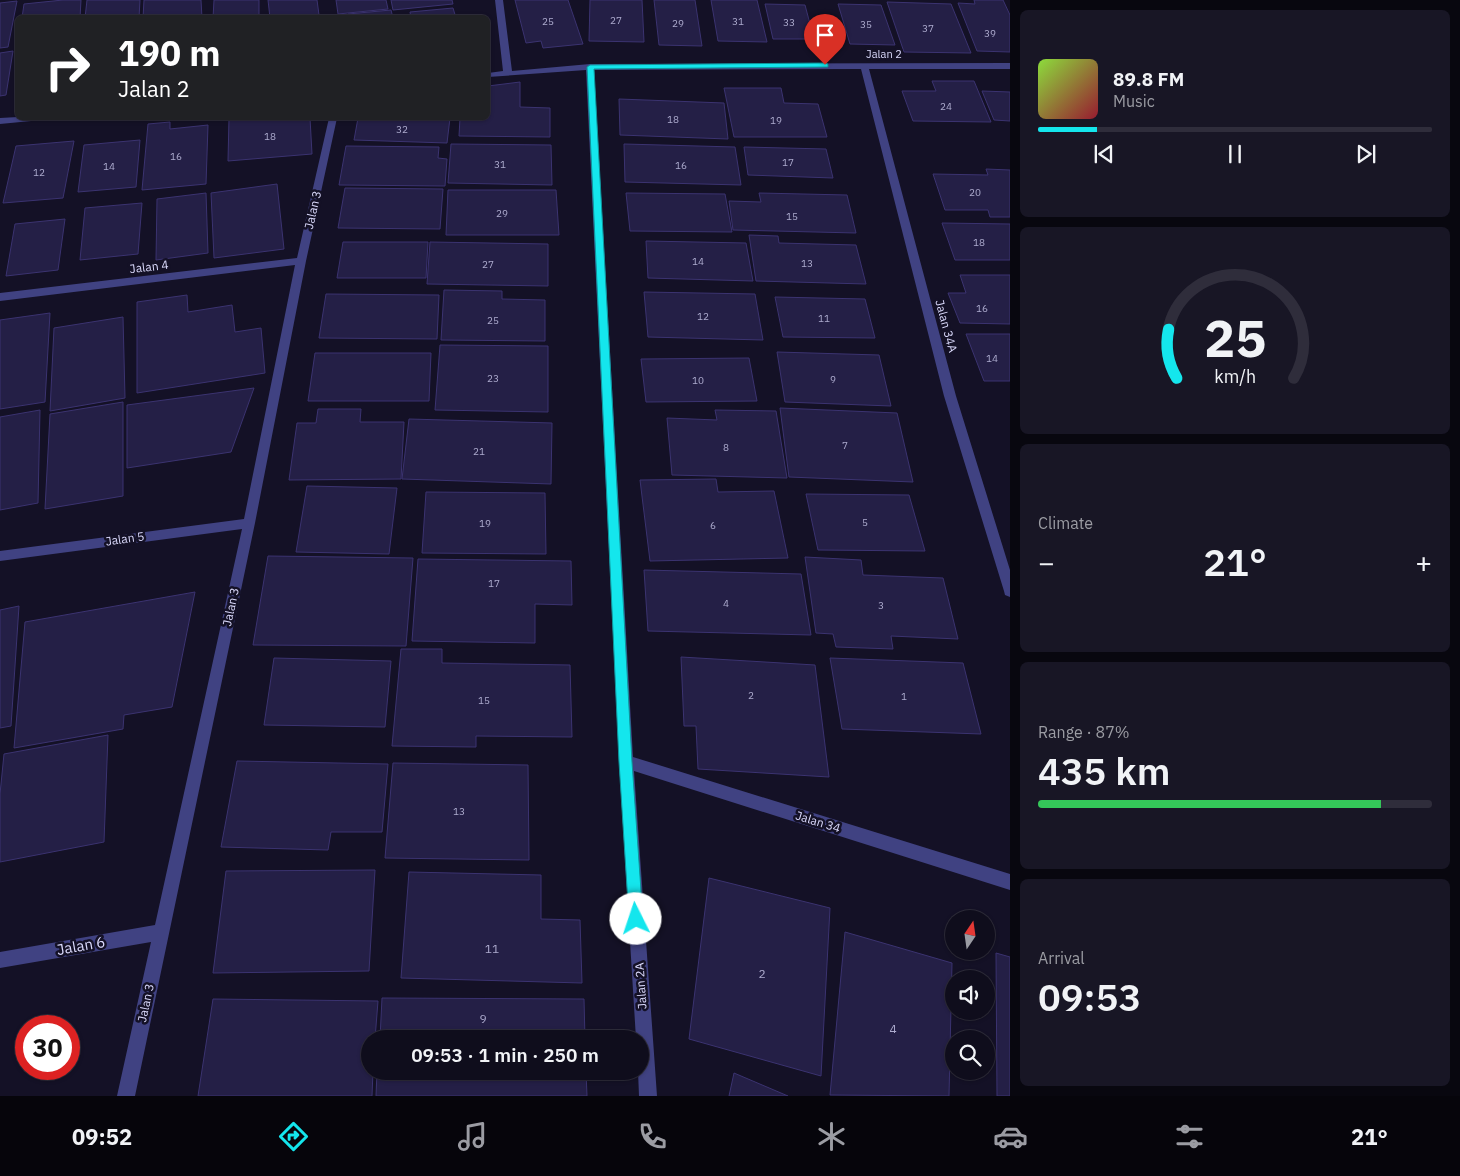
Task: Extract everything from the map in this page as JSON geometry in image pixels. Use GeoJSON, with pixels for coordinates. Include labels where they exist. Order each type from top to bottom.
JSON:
{"type":"FeatureCollection","features":[{"type":"Feature","properties":{"kind":"street"},"geometry":{"type":"LineString","coordinates":[[499,0],[508,74]]}},
{"type":"Feature","properties":{"kind":"street","name":"Jalan 34A"},"geometry":{"type":"LineString","coordinates":[[864,65],[950,396],[1010,591]]}},
{"type":"Feature","properties":{"kind":"street","name":"Jalan 2"},"geometry":{"type":"LineString","coordinates":[[490,76],[590,67],[1010,66]]}},
{"type":"Feature","properties":{"kind":"street","name":"Jalan 2A"},"geometry":{"type":"LineString","coordinates":[[590,67],[626,762],[648,1096]]}},
{"type":"Feature","properties":{"kind":"street"},"geometry":{"type":"LineString","coordinates":[[0,121],[15,120]]}},
{"type":"Feature","properties":{"kind":"street","name":"Jalan 3"},"geometry":{"type":"LineString","coordinates":[[126,1096],[249,523],[333,120]]}},
{"type":"Feature","properties":{"kind":"street","name":"Jalan 4"},"geometry":{"type":"LineString","coordinates":[[0,297],[302,261]]}},
{"type":"Feature","properties":{"kind":"street","name":"Jalan 5"},"geometry":{"type":"LineString","coordinates":[[0,556],[249,523]]}},
{"type":"Feature","properties":{"kind":"street","name":"Jalan 34"},"geometry":{"type":"LineString","coordinates":[[626,762],[1010,882]]}},
{"type":"Feature","properties":{"kind":"street","name":"Jalan 6"},"geometry":{"type":"LineString","coordinates":[[0,960],[162,932]]}},
{"type":"Feature","properties":{"kind":"building"},"geometry":{"type":"Polygon","coordinates":[[[81,0],[80,15],[22,15],[24,4],[81,0]]]}},
{"type":"Feature","properties":{"kind":"building"},"geometry":{"type":"Polygon","coordinates":[[[87,0],[140,0],[139,15],[85,15],[87,0]]]}},
{"type":"Feature","properties":{"kind":"building"},"geometry":{"type":"Polygon","coordinates":[[[144,0],[201,0],[202,15],[143,15],[144,0]]]}},
{"type":"Feature","properties":{"kind":"building"},"geometry":{"type":"Polygon","coordinates":[[[214,0],[259,0],[259,15],[213,15],[214,0]]]}},
{"type":"Feature","properties":{"kind":"building"},"geometry":{"type":"Polygon","coordinates":[[[268,0],[317,0],[319,15],[270,15],[268,0]]]}},
{"type":"Feature","properties":{"kind":"building"},"geometry":{"type":"Polygon","coordinates":[[[336,0],[386,0],[388,9],[338,14],[336,0]]]}},
{"type":"Feature","properties":{"kind":"building"},"geometry":{"type":"Polygon","coordinates":[[[391,0],[452,0],[453,4],[393,10],[391,0]]]}},
{"type":"Feature","properties":{"kind":"building"},"geometry":{"type":"Polygon","coordinates":[[[515,0],[568,0],[583,44],[543,48],[541,41],[526,43],[515,0]]]}},
{"type":"Feature","properties":{"kind":"building"},"geometry":{"type":"Polygon","coordinates":[[[590,0],[642,0],[644,42],[589,41],[590,0]]]}},
{"type":"Feature","properties":{"kind":"building"},"geometry":{"type":"Polygon","coordinates":[[[654,0],[695,0],[702,46],[659,45],[654,0]]]}},
{"type":"Feature","properties":{"kind":"building"},"geometry":{"type":"Polygon","coordinates":[[[711,0],[757,0],[767,42],[718,41],[711,0]]]}},
{"type":"Feature","properties":{"kind":"building"},"geometry":{"type":"Polygon","coordinates":[[[974,0],[1003,0],[1010,15],[1010,52],[977,51],[958,3],[975,4],[974,0]]]}},
{"type":"Feature","properties":{"kind":"building"},"geometry":{"type":"Polygon","coordinates":[[[17,1],[8,47],[0,48],[0,3],[17,1]]]}},
{"type":"Feature","properties":{"kind":"building"},"geometry":{"type":"Polygon","coordinates":[[[887,2],[951,4],[971,53],[904,52],[887,2]]]}},
{"type":"Feature","properties":{"kind":"building"},"geometry":{"type":"Polygon","coordinates":[[[765,4],[805,5],[814,39],[773,39],[765,4]]]}},
{"type":"Feature","properties":{"kind":"building"},"geometry":{"type":"Polygon","coordinates":[[[838,4],[881,5],[895,45],[850,44],[838,4]]]}},
{"type":"Feature","properties":{"kind":"building"},"geometry":{"type":"Polygon","coordinates":[[[453,8],[455,15],[410,15],[410,12],[453,8]]]}},
{"type":"Feature","properties":{"kind":"building"},"geometry":{"type":"Polygon","coordinates":[[[391,10],[392,15],[348,15],[391,10]]]}},
{"type":"Feature","properties":{"kind":"building"},"geometry":{"type":"Polygon","coordinates":[[[13,51],[6,95],[0,96],[0,53],[13,51]]]}},
{"type":"Feature","properties":{"kind":"building"},"geometry":{"type":"Polygon","coordinates":[[[932,81],[974,81],[991,122],[913,121],[902,91],[936,91],[932,81]]]}},
{"type":"Feature","properties":{"kind":"building"},"geometry":{"type":"Polygon","coordinates":[[[520,82],[520,107],[550,108],[550,137],[459,136],[460,120],[490,120],[490,86],[520,82]]]}},
{"type":"Feature","properties":{"kind":"building"},"geometry":{"type":"Polygon","coordinates":[[[724,88],[781,88],[784,103],[818,104],[827,137],[734,137],[724,88]]]}},
{"type":"Feature","properties":{"kind":"building"},"geometry":{"type":"Polygon","coordinates":[[[982,91],[1010,92],[1010,121],[994,120],[982,91]]]}},
{"type":"Feature","properties":{"kind":"building"},"geometry":{"type":"Polygon","coordinates":[[[619,99],[724,103],[728,139],[620,135],[619,99]]]}},
{"type":"Feature","properties":{"kind":"building"},"geometry":{"type":"Polygon","coordinates":[[[229,120],[310,120],[312,154],[228,161],[229,120]]]}},
{"type":"Feature","properties":{"kind":"building"},"geometry":{"type":"Polygon","coordinates":[[[358,120],[450,120],[447,143],[354,140],[358,120]]]}},
{"type":"Feature","properties":{"kind":"building"},"geometry":{"type":"Polygon","coordinates":[[[170,122],[170,129],[208,125],[206,184],[142,190],[148,124],[170,122]]]}},
{"type":"Feature","properties":{"kind":"building"},"geometry":{"type":"Polygon","coordinates":[[[140,140],[136,187],[78,192],[84,145],[140,140]]]}},
{"type":"Feature","properties":{"kind":"building"},"geometry":{"type":"Polygon","coordinates":[[[74,141],[63,198],[3,203],[16,146],[74,141]]]}},
{"type":"Feature","properties":{"kind":"building"},"geometry":{"type":"Polygon","coordinates":[[[451,144],[551,145],[552,185],[448,183],[451,144]]]}},
{"type":"Feature","properties":{"kind":"building"},"geometry":{"type":"Polygon","coordinates":[[[624,144],[735,147],[741,185],[625,182],[624,144]]]}},
{"type":"Feature","properties":{"kind":"building"},"geometry":{"type":"Polygon","coordinates":[[[346,146],[439,147],[438,158],[447,159],[445,186],[339,185],[346,146]]]}},
{"type":"Feature","properties":{"kind":"building"},"geometry":{"type":"Polygon","coordinates":[[[744,147],[826,149],[833,178],[748,175],[744,147]]]}},
{"type":"Feature","properties":{"kind":"building"},"geometry":{"type":"Polygon","coordinates":[[[986,169],[1010,170],[1010,217],[990,217],[988,210],[945,210],[933,174],[988,175],[986,169]]]}},
{"type":"Feature","properties":{"kind":"building"},"geometry":{"type":"Polygon","coordinates":[[[277,184],[284,249],[214,258],[211,193],[277,184]]]}},
{"type":"Feature","properties":{"kind":"building"},"geometry":{"type":"Polygon","coordinates":[[[345,188],[443,189],[440,229],[338,228],[345,188]]]}},
{"type":"Feature","properties":{"kind":"building"},"geometry":{"type":"Polygon","coordinates":[[[448,190],[556,190],[559,235],[446,235],[448,190]]]}},
{"type":"Feature","properties":{"kind":"building"},"geometry":{"type":"Polygon","coordinates":[[[206,193],[208,253],[156,260],[157,199],[206,193]]]}},
{"type":"Feature","properties":{"kind":"building"},"geometry":{"type":"Polygon","coordinates":[[[626,193],[725,194],[732,232],[630,231],[626,193]]]}},
{"type":"Feature","properties":{"kind":"building"},"geometry":{"type":"Polygon","coordinates":[[[759,193],[847,195],[856,233],[733,230],[729,201],[761,202],[759,193]]]}},
{"type":"Feature","properties":{"kind":"building"},"geometry":{"type":"Polygon","coordinates":[[[142,203],[138,254],[80,260],[85,208],[142,203]]]}},
{"type":"Feature","properties":{"kind":"building"},"geometry":{"type":"Polygon","coordinates":[[[65,219],[58,270],[6,276],[15,224],[65,219]]]}},
{"type":"Feature","properties":{"kind":"building"},"geometry":{"type":"Polygon","coordinates":[[[942,223],[1010,224],[1010,260],[955,260],[942,223]]]}},
{"type":"Feature","properties":{"kind":"building"},"geometry":{"type":"Polygon","coordinates":[[[749,235],[778,236],[779,243],[856,245],[866,284],[756,281],[749,235]]]}},
{"type":"Feature","properties":{"kind":"building"},"geometry":{"type":"Polygon","coordinates":[[[646,241],[746,243],[753,281],[648,278],[646,241]]]}},
{"type":"Feature","properties":{"kind":"building"},"geometry":{"type":"Polygon","coordinates":[[[343,242],[428,242],[426,278],[337,278],[343,242]]]}},
{"type":"Feature","properties":{"kind":"building"},"geometry":{"type":"Polygon","coordinates":[[[430,242],[548,244],[548,286],[427,284],[430,242]]]}},
{"type":"Feature","properties":{"kind":"building"},"geometry":{"type":"Polygon","coordinates":[[[960,275],[1010,275],[1010,324],[960,323],[948,293],[966,293],[960,275]]]}},
{"type":"Feature","properties":{"kind":"building"},"geometry":{"type":"Polygon","coordinates":[[[444,290],[502,291],[502,299],[545,300],[545,341],[441,340],[444,290]]]}},
{"type":"Feature","properties":{"kind":"building"},"geometry":{"type":"Polygon","coordinates":[[[644,292],[755,294],[763,340],[648,337],[644,292]]]}},
{"type":"Feature","properties":{"kind":"building"},"geometry":{"type":"Polygon","coordinates":[[[326,294],[439,295],[437,339],[319,338],[326,294]]]}},
{"type":"Feature","properties":{"kind":"building"},"geometry":{"type":"Polygon","coordinates":[[[187,295],[188,312],[232,305],[235,332],[261,328],[265,373],[137,393],[137,302],[187,295]]]}},
{"type":"Feature","properties":{"kind":"building"},"geometry":{"type":"Polygon","coordinates":[[[775,297],[865,299],[875,338],[783,337],[775,297]]]}},
{"type":"Feature","properties":{"kind":"building"},"geometry":{"type":"Polygon","coordinates":[[[50,313],[45,402],[0,409],[0,320],[50,313]]]}},
{"type":"Feature","properties":{"kind":"building"},"geometry":{"type":"Polygon","coordinates":[[[123,317],[125,398],[50,411],[54,328],[123,317]]]}},
{"type":"Feature","properties":{"kind":"building"},"geometry":{"type":"Polygon","coordinates":[[[966,334],[1010,334],[1010,381],[984,381],[966,334]]]}},
{"type":"Feature","properties":{"kind":"building"},"geometry":{"type":"Polygon","coordinates":[[[440,345],[548,346],[548,412],[435,410],[440,345]]]}},
{"type":"Feature","properties":{"kind":"building"},"geometry":{"type":"Polygon","coordinates":[[[777,352],[879,355],[891,406],[785,402],[777,352]]]}},
{"type":"Feature","properties":{"kind":"building"},"geometry":{"type":"Polygon","coordinates":[[[315,353],[431,353],[429,401],[308,401],[315,353]]]}},
{"type":"Feature","properties":{"kind":"building"},"geometry":{"type":"Polygon","coordinates":[[[749,358],[757,401],[646,402],[641,359],[749,358]]]}},
{"type":"Feature","properties":{"kind":"building"},"geometry":{"type":"Polygon","coordinates":[[[254,388],[231,452],[127,468],[127,405],[254,388]]]}},
{"type":"Feature","properties":{"kind":"building"},"geometry":{"type":"Polygon","coordinates":[[[123,402],[123,496],[45,509],[50,414],[123,402]]]}},
{"type":"Feature","properties":{"kind":"building"},"geometry":{"type":"Polygon","coordinates":[[[780,408],[897,413],[913,482],[789,477],[780,408]]]}},
{"type":"Feature","properties":{"kind":"building"},"geometry":{"type":"Polygon","coordinates":[[[318,409],[361,409],[360,422],[404,422],[401,479],[289,480],[297,423],[316,423],[318,409]]]}},
{"type":"Feature","properties":{"kind":"building"},"geometry":{"type":"Polygon","coordinates":[[[40,410],[38,503],[0,510],[0,417],[40,410]]]}},
{"type":"Feature","properties":{"kind":"building"},"geometry":{"type":"Polygon","coordinates":[[[715,410],[776,411],[787,478],[672,475],[667,418],[717,420],[715,410]]]}},
{"type":"Feature","properties":{"kind":"building"},"geometry":{"type":"Polygon","coordinates":[[[409,419],[552,423],[551,484],[402,479],[409,419]]]}},
{"type":"Feature","properties":{"kind":"building"},"geometry":{"type":"Polygon","coordinates":[[[716,479],[718,492],[774,491],[788,558],[650,561],[640,480],[716,479]]]}},
{"type":"Feature","properties":{"kind":"building"},"geometry":{"type":"Polygon","coordinates":[[[307,486],[397,488],[389,554],[296,552],[307,486]]]}},
{"type":"Feature","properties":{"kind":"building"},"geometry":{"type":"Polygon","coordinates":[[[426,492],[545,493],[546,554],[422,553],[426,492]]]}},
{"type":"Feature","properties":{"kind":"building"},"geometry":{"type":"Polygon","coordinates":[[[806,494],[909,495],[925,551],[818,550],[806,494]]]}},
{"type":"Feature","properties":{"kind":"building"},"geometry":{"type":"Polygon","coordinates":[[[268,556],[413,558],[406,646],[253,645],[268,556]]]}},
{"type":"Feature","properties":{"kind":"building"},"geometry":{"type":"Polygon","coordinates":[[[805,557],[861,560],[863,575],[943,578],[958,639],[891,636],[893,649],[836,647],[833,634],[816,633],[805,557]]]}},
{"type":"Feature","properties":{"kind":"building"},"geometry":{"type":"Polygon","coordinates":[[[418,559],[571,561],[572,605],[535,604],[535,643],[412,641],[418,559]]]}},
{"type":"Feature","properties":{"kind":"building"},"geometry":{"type":"Polygon","coordinates":[[[644,570],[801,574],[811,635],[648,631],[644,570]]]}},
{"type":"Feature","properties":{"kind":"building"},"geometry":{"type":"Polygon","coordinates":[[[195,592],[172,707],[124,715],[123,729],[14,748],[25,622],[195,592]]]}},
{"type":"Feature","properties":{"kind":"building"},"geometry":{"type":"Polygon","coordinates":[[[19,606],[11,726],[0,728],[0,610],[19,606]]]}},
{"type":"Feature","properties":{"kind":"building"},"geometry":{"type":"Polygon","coordinates":[[[401,649],[442,649],[442,663],[570,665],[572,737],[476,736],[476,747],[392,746],[401,649]]]}},
{"type":"Feature","properties":{"kind":"building"},"geometry":{"type":"Polygon","coordinates":[[[681,657],[815,665],[829,777],[698,769],[696,726],[684,726],[681,657]]]}},
{"type":"Feature","properties":{"kind":"building"},"geometry":{"type":"Polygon","coordinates":[[[274,658],[391,661],[385,727],[264,725],[274,658]]]}},
{"type":"Feature","properties":{"kind":"building"},"geometry":{"type":"Polygon","coordinates":[[[830,658],[963,663],[981,734],[842,729],[830,658]]]}},
{"type":"Feature","properties":{"kind":"building"},"geometry":{"type":"Polygon","coordinates":[[[108,735],[104,842],[0,862],[0,794],[4,754],[108,735]]]}},
{"type":"Feature","properties":{"kind":"building"},"geometry":{"type":"Polygon","coordinates":[[[237,761],[388,764],[382,832],[331,832],[328,850],[221,847],[237,761]]]}},
{"type":"Feature","properties":{"kind":"building"},"geometry":{"type":"Polygon","coordinates":[[[393,763],[528,765],[529,860],[385,858],[393,763]]]}},
{"type":"Feature","properties":{"kind":"building"},"geometry":{"type":"Polygon","coordinates":[[[375,870],[369,971],[213,973],[226,871],[375,870]]]}},
{"type":"Feature","properties":{"kind":"building"},"geometry":{"type":"Polygon","coordinates":[[[409,872],[541,875],[541,919],[580,920],[582,983],[401,978],[409,872]]]}},
{"type":"Feature","properties":{"kind":"building"},"geometry":{"type":"Polygon","coordinates":[[[709,878],[830,908],[821,1076],[689,1039],[709,878]]]}},
{"type":"Feature","properties":{"kind":"building"},"geometry":{"type":"Polygon","coordinates":[[[845,932],[952,963],[952,970],[945,970],[945,1020],[951,1020],[950,1030],[945,1030],[945,1080],[949,1080],[949,1096],[830,1095],[845,932]]]}},
{"type":"Feature","properties":{"kind":"building"},"geometry":{"type":"Polygon","coordinates":[[[996,953],[1010,957],[1010,1096],[997,1096],[996,953]]]}},
{"type":"Feature","properties":{"kind":"building"},"geometry":{"type":"Polygon","coordinates":[[[382,998],[584,999],[585,1030],[380,1030],[382,998]]]}},
{"type":"Feature","properties":{"kind":"building"},"geometry":{"type":"Polygon","coordinates":[[[213,999],[378,1001],[376,1030],[361,1030],[361,1080],[373,1080],[372,1096],[198,1096],[213,999]]]}},
{"type":"Feature","properties":{"kind":"building"},"geometry":{"type":"Polygon","coordinates":[[[734,1073],[788,1096],[729,1096],[734,1073]]]}},
{"type":"Feature","properties":{"kind":"building"},"geometry":{"type":"Polygon","coordinates":[[[377,1080],[586,1080],[587,1096],[376,1096],[377,1080]]]}},
{"type":"Feature","properties":{"kind":"route"},"geometry":{"type":"LineString","coordinates":[[636,919],[626,762],[590,67],[825,65]]}}]}
